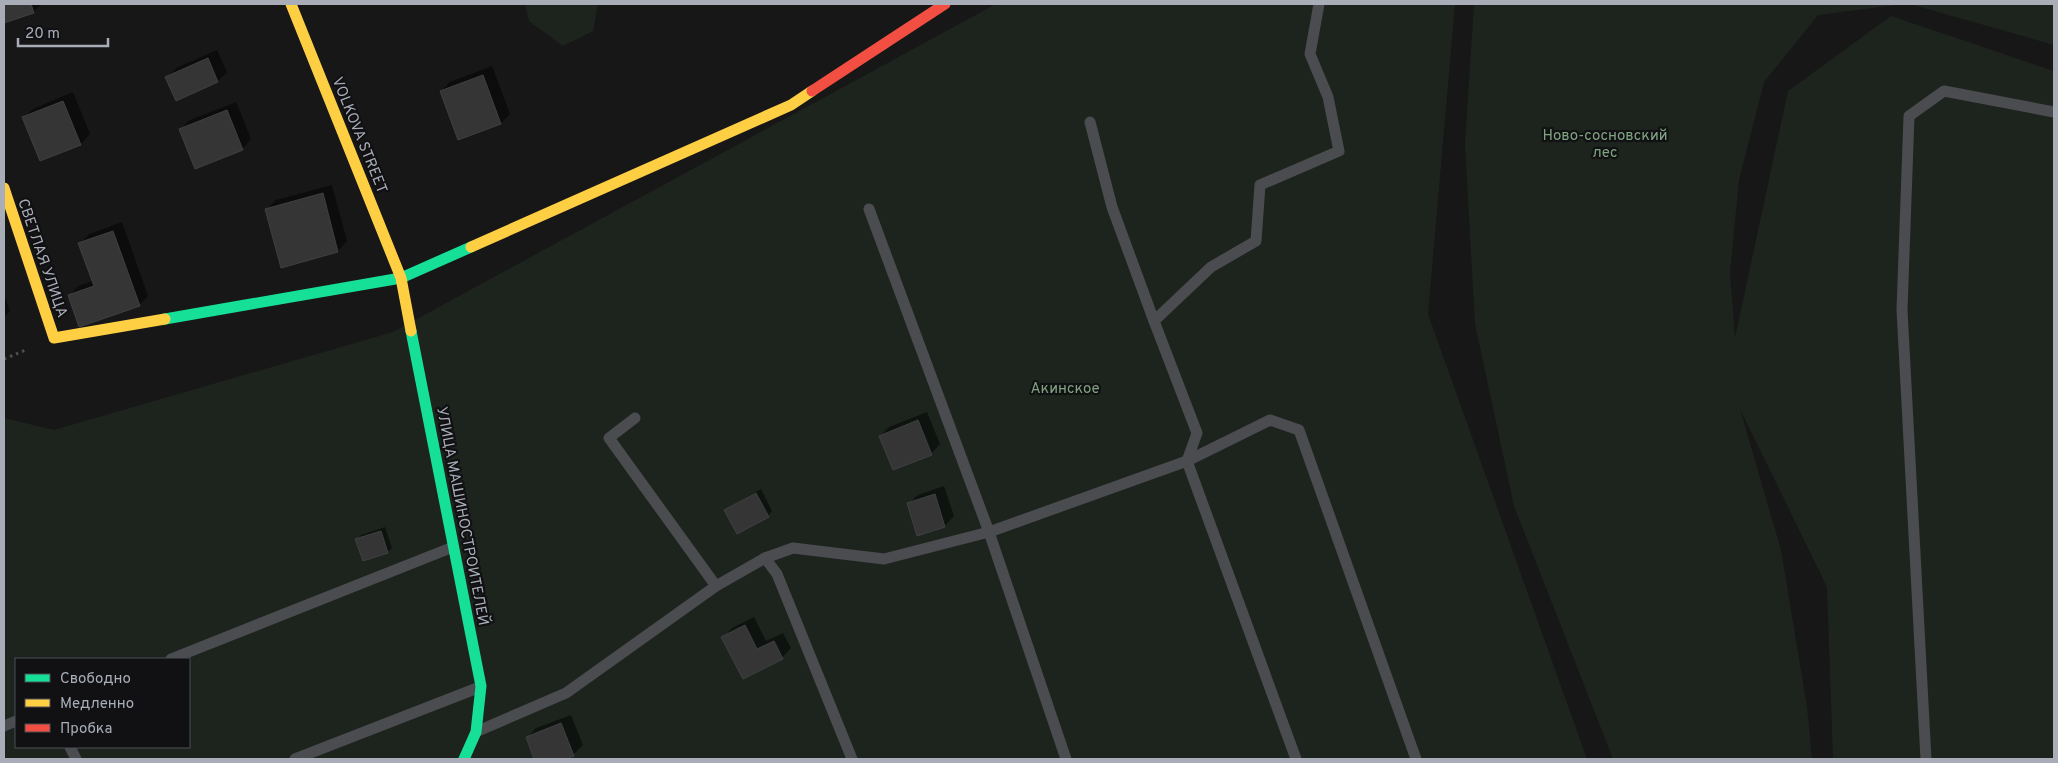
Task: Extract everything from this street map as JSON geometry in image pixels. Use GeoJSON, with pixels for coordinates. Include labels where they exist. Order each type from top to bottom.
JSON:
{"type":"FeatureCollection","features":[{"type":"Feature","properties":{"kind":"street","name":"VOLKOVA STREET"},"geometry":{"type":"LineString","coordinates":[[291,4],[400,278]]}},
{"type":"Feature","properties":{"kind":"street"},"geometry":{"type":"LineString","coordinates":[[400,278],[792,105],[945,4]]}},
{"type":"Feature","properties":{"kind":"street","name":"СВЕТЛАЯ УЛИЦА"},"geometry":{"type":"LineString","coordinates":[[4,188],[54,338],[400,278]]}},
{"type":"Feature","properties":{"kind":"street","name":"УЛИЦА МАШИНОСТРОИТЕЛЕЙ"},"geometry":{"type":"LineString","coordinates":[[400,278],[481,686],[476,732],[464,759]]}},
{"type":"Feature","properties":{"kind":"lane"},"geometry":{"type":"LineString","coordinates":[[1154,321],[1211,268],[1256,241],[1260,185],[1340,151],[1328,97],[1310,54],[1319,4]]}},
{"type":"Feature","properties":{"kind":"lane"},"geometry":{"type":"LineString","coordinates":[[1926,759],[1902,310],[1909,116],[1944,91],[2054,112]]}},
{"type":"Feature","properties":{"kind":"lane"},"geometry":{"type":"LineString","coordinates":[[1090,122],[1112,207],[1197,433],[1187,461],[1296,759]]}},
{"type":"Feature","properties":{"kind":"lane"},"geometry":{"type":"LineString","coordinates":[[869,209],[989,532],[1066,759]]}},
{"type":"Feature","properties":{"kind":"lane"},"geometry":{"type":"LineString","coordinates":[[635,418],[609,438],[716,586]]}},
{"type":"Feature","properties":{"kind":"lane"},"geometry":{"type":"LineString","coordinates":[[476,732],[566,693],[716,586],[765,558],[793,548],[884,559],[989,532],[1187,461],[1270,420],[1299,430],[1416,759]]}},
{"type":"Feature","properties":{"kind":"lane"},"geometry":{"type":"LineString","coordinates":[[175,658],[453,547]]}},
{"type":"Feature","properties":{"kind":"lane"},"geometry":{"type":"LineString","coordinates":[[765,558],[777,574],[852,759]]}},
{"type":"Feature","properties":{"kind":"lane"},"geometry":{"type":"LineString","coordinates":[[295,759],[481,686]]}},
{"type":"Feature","properties":{"kind":"green space"},"geometry":{"type":"Polygon","coordinates":[[[525,4],[598,4],[593,31],[563,46],[529,21],[525,4]]]}},
{"type":"Feature","properties":{"kind":"green space","name":"Акинское"},"geometry":{"type":"Polygon","coordinates":[[[996,4],[1455,4],[1428,314],[1587,759],[4,759],[4,418],[54,430],[393,332],[996,4]]]}},
{"type":"Feature","properties":{"kind":"green space","name":"Ново-сосновский лес"},"geometry":{"type":"Polygon","coordinates":[[[1474,4],[1903,4],[1818,15],[1764,82],[1739,180],[1730,273],[1735,338],[1788,91],[1891,16],[2054,71],[2054,759],[1833,759],[1827,587],[1740,409],[1781,550],[1807,707],[1812,759],[1613,759],[1514,506],[1475,324],[1465,144],[1474,4]]]}},
{"type":"Feature","properties":{"kind":"green space"},"geometry":{"type":"Polygon","coordinates":[[[1910,4],[2054,4],[2054,45],[1910,4]]]}},
{"type":"Feature","properties":{"kind":"building"},"geometry":{"type":"Polygon","coordinates":[[[4,4],[31,4],[34,13],[4,23],[4,4]]]}},
{"type":"Feature","properties":{"kind":"building"},"geometry":{"type":"Polygon","coordinates":[[[208,58],[218,82],[176,101],[165,77],[208,58]]]}},
{"type":"Feature","properties":{"kind":"building"},"geometry":{"type":"Polygon","coordinates":[[[483,75],[501,124],[458,140],[440,91],[483,75]]]}},
{"type":"Feature","properties":{"kind":"building"},"geometry":{"type":"Polygon","coordinates":[[[63,101],[81,145],[40,161],[22,117],[63,101]]]}},
{"type":"Feature","properties":{"kind":"building"},"geometry":{"type":"Polygon","coordinates":[[[227,110],[243,150],[195,169],[179,129],[227,110]]]}},
{"type":"Feature","properties":{"kind":"building"},"geometry":{"type":"Polygon","coordinates":[[[323,193],[338,252],[281,268],[265,209],[323,193]]]}},
{"type":"Feature","properties":{"kind":"building"},"geometry":{"type":"Polygon","coordinates":[[[113,231],[140,306],[79,327],[68,295],[94,286],[78,243],[113,231]]]}},
{"type":"Feature","properties":{"kind":"building"},"geometry":{"type":"Polygon","coordinates":[[[918,420],[932,455],[893,470],[879,436],[918,420]]]}},
{"type":"Feature","properties":{"kind":"building"},"geometry":{"type":"Polygon","coordinates":[[[756,493],[769,517],[737,534],[724,510],[756,493]]]}},
{"type":"Feature","properties":{"kind":"building"},"geometry":{"type":"Polygon","coordinates":[[[935,494],[945,527],[917,536],[907,503],[935,494]]]}},
{"type":"Feature","properties":{"kind":"building"},"geometry":{"type":"Polygon","coordinates":[[[381,531],[388,553],[363,561],[355,539],[381,531]]]}},
{"type":"Feature","properties":{"kind":"building"},"geometry":{"type":"Polygon","coordinates":[[[745,625],[757,649],[774,641],[783,659],[743,679],[721,637],[745,625]]]}},
{"type":"Feature","properties":{"kind":"building"},"geometry":{"type":"Polygon","coordinates":[[[561,723],[574,756],[565,759],[534,759],[526,737],[561,723]]]}},
{"type":"Feature","properties":{"kind":"traffic: fast"},"geometry":{"type":"LineString","coordinates":[[165,319],[401,278],[471,247]]}},
{"type":"Feature","properties":{"kind":"traffic: fast"},"geometry":{"type":"LineString","coordinates":[[411,331],[481,686],[476,732],[464,759]]}},
{"type":"Feature","properties":{"kind":"traffic: slow"},"geometry":{"type":"LineString","coordinates":[[291,4],[401,278],[411,331]]}},
{"type":"Feature","properties":{"kind":"traffic: slow"},"geometry":{"type":"LineString","coordinates":[[471,247],[791,105],[812,91]]}},
{"type":"Feature","properties":{"kind":"traffic: slow"},"geometry":{"type":"LineString","coordinates":[[4,188],[54,338],[165,319]]}},
{"type":"Feature","properties":{"kind":"traffic: jam"},"geometry":{"type":"LineString","coordinates":[[812,91],[945,4]]}}]}
